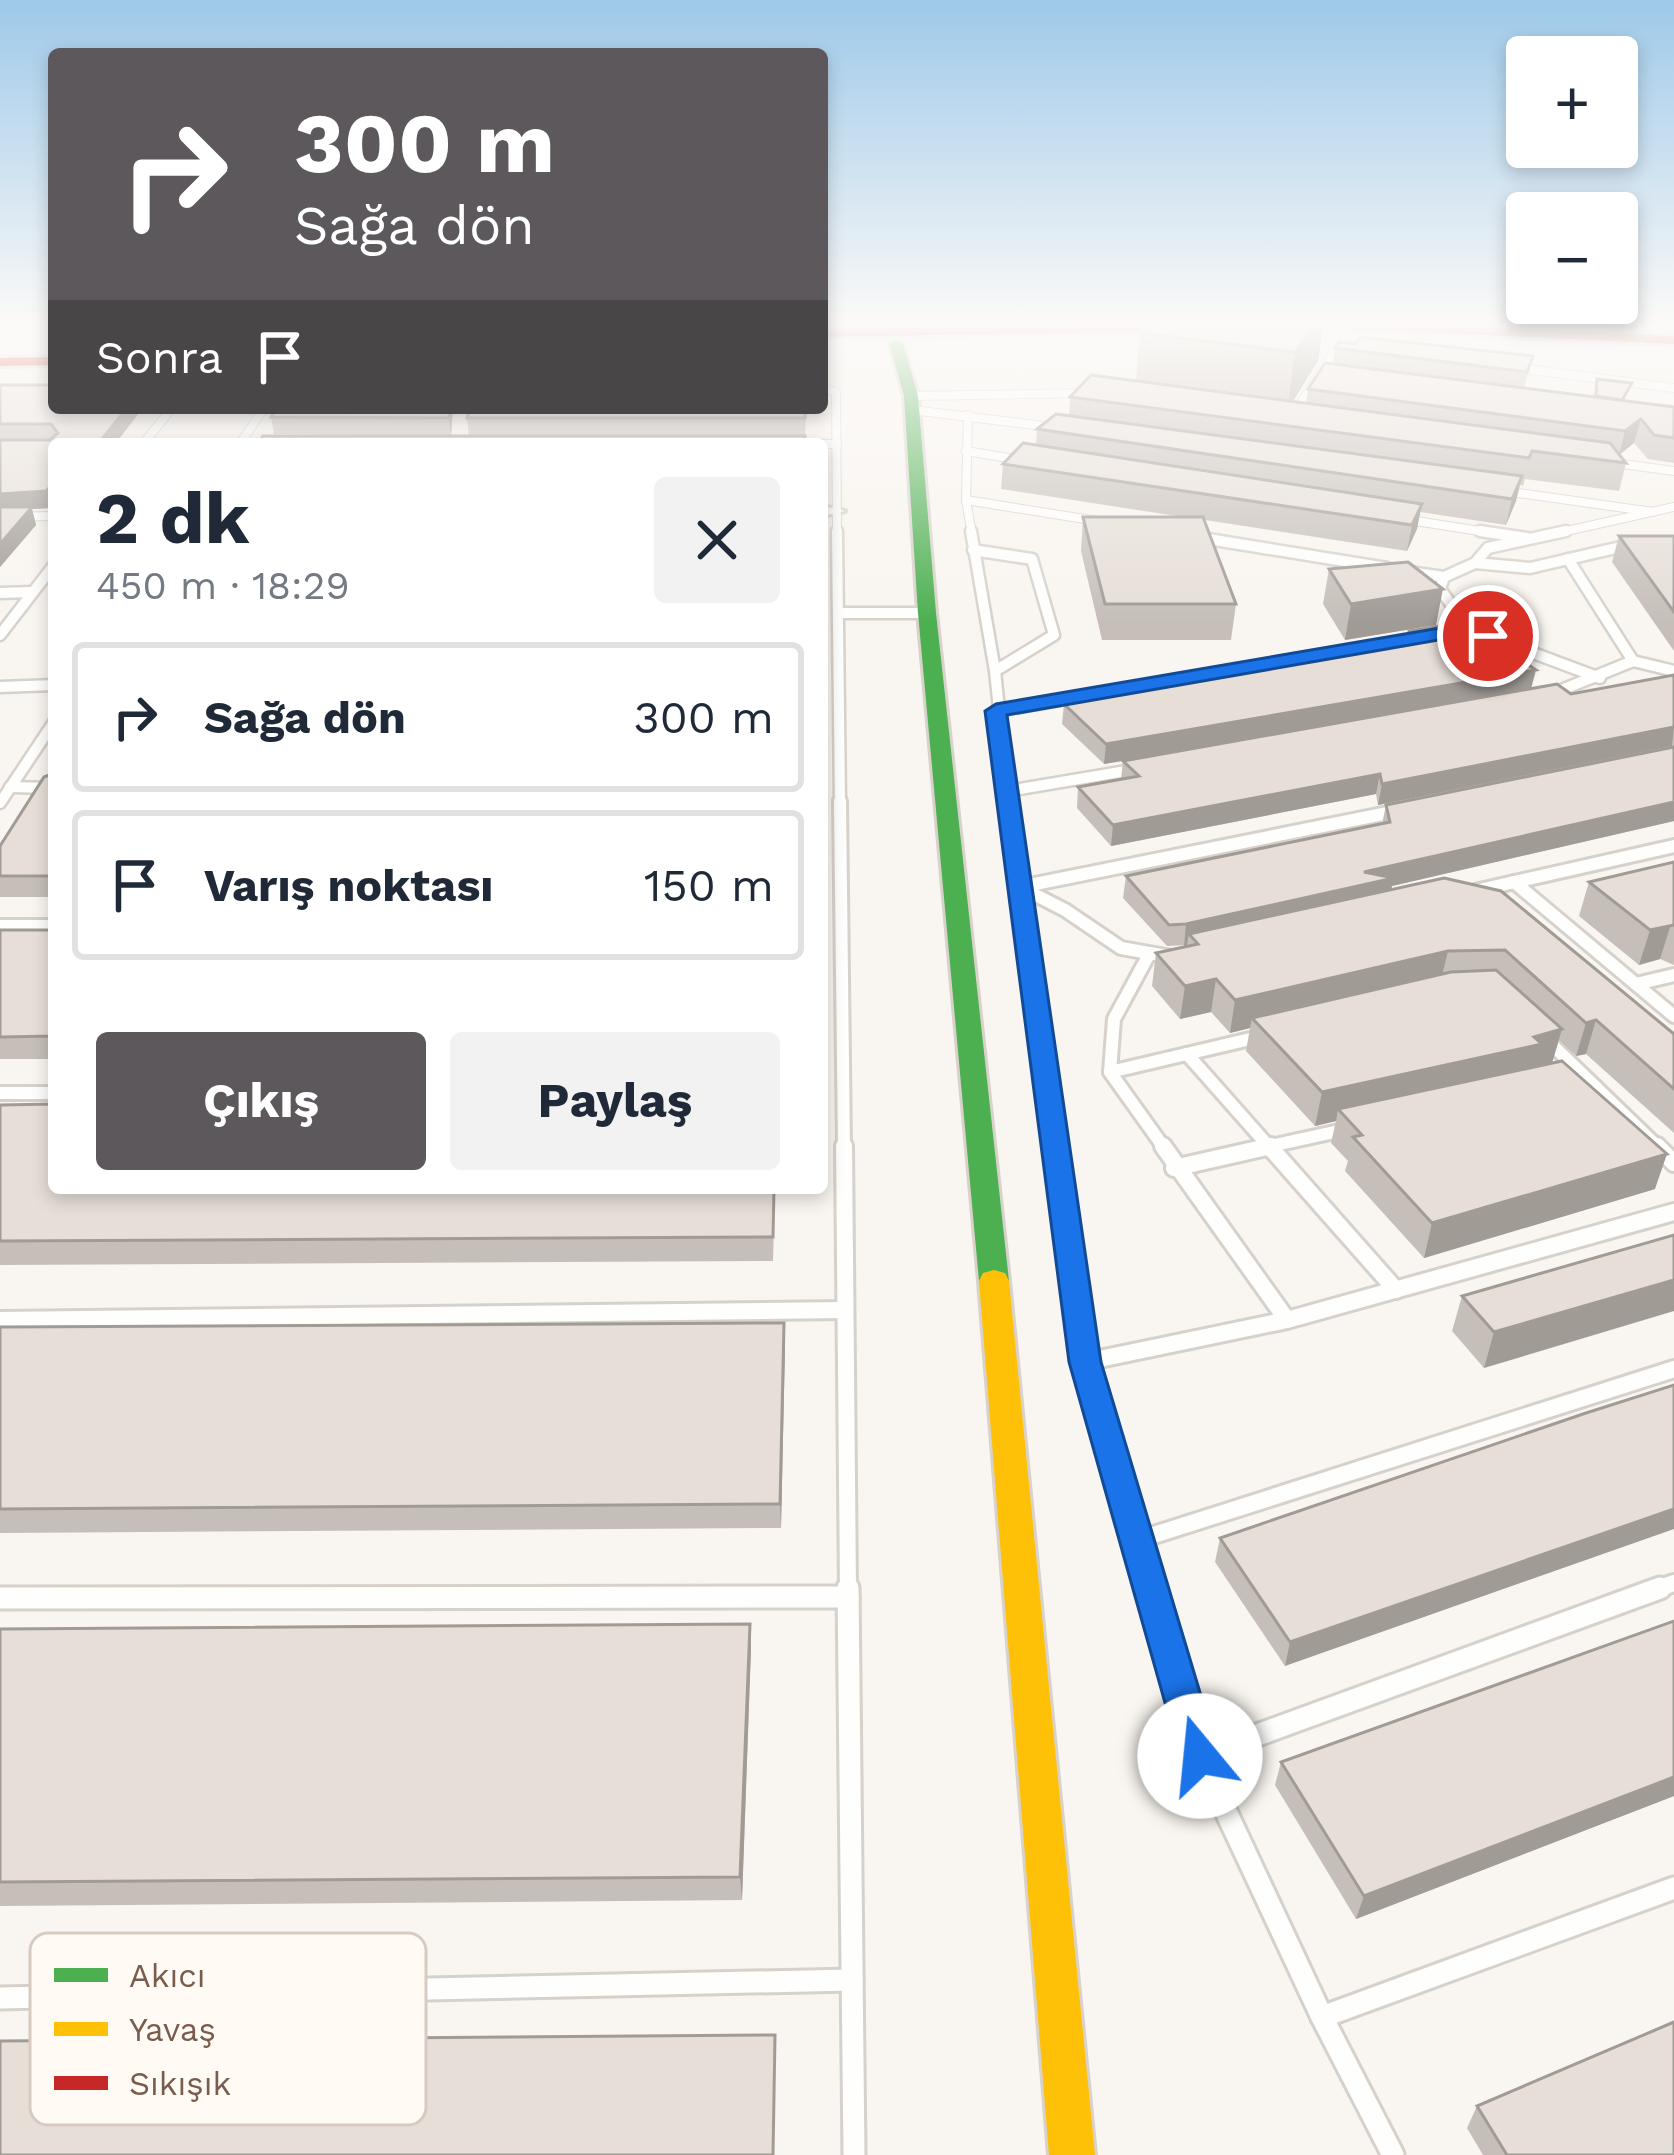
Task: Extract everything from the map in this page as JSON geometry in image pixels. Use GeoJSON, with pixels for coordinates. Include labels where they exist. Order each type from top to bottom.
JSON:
{"type":"FeatureCollection","features":[{"type":"Feature","properties":{"kind":"main road"},"geometry":{"type":"LineString","coordinates":[[913,422],[927,613],[1001,1352],[1072,2155]]}},
{"type":"Feature","properties":{"kind":"lane"},"geometry":{"type":"LineString","coordinates":[[837,422],[830,511],[830,588],[838,613],[831,681],[831,793],[842,924],[854,2155]]}},
{"type":"Feature","properties":{"kind":"lane"},"geometry":{"type":"LineString","coordinates":[[968,422],[966,500],[994,671],[1085,1362],[1200,1756],[1322,2017],[1393,2155]]}},
{"type":"Feature","properties":{"kind":"lane"},"geometry":{"type":"LineString","coordinates":[[1015,422],[1062,428]]}},
{"type":"Feature","properties":{"kind":"lane"},"geometry":{"type":"LineString","coordinates":[[828,444],[837,444]]}},
{"type":"Feature","properties":{"kind":"lane"},"geometry":{"type":"LineString","coordinates":[[966,452],[1036,462]]}},
{"type":"Feature","properties":{"kind":"lane"},"geometry":{"type":"LineString","coordinates":[[1606,462],[1674,471]]}},
{"type":"Feature","properties":{"kind":"lane"},"geometry":{"type":"LineString","coordinates":[[1488,488],[1653,512]]}},
{"type":"Feature","properties":{"kind":"lane"},"geometry":{"type":"LineString","coordinates":[[966,500],[1102,522]]}},
{"type":"Feature","properties":{"kind":"lane"},"geometry":{"type":"LineString","coordinates":[[1193,537],[1444,577],[1475,563],[1488,548],[1674,507]]}},
{"type":"Feature","properties":{"kind":"lane"},"geometry":{"type":"LineString","coordinates":[[0,517],[48,517]]}},
{"type":"Feature","properties":{"kind":"lane"},"geometry":{"type":"LineString","coordinates":[[1386,517],[1527,538]]}},
{"type":"Feature","properties":{"kind":"lane"},"geometry":{"type":"LineString","coordinates":[[1475,563],[1529,568],[1649,541]]}},
{"type":"Feature","properties":{"kind":"lane"},"geometry":{"type":"LineString","coordinates":[[973,550],[1032,559],[1054,634],[994,671]]}},
{"type":"Feature","properties":{"kind":"lane"},"geometry":{"type":"LineString","coordinates":[[1568,560],[1633,661]]}},
{"type":"Feature","properties":{"kind":"lane"},"geometry":{"type":"LineString","coordinates":[[0,635],[48,572]]}},
{"type":"Feature","properties":{"kind":"lane"},"geometry":{"type":"LineString","coordinates":[[1444,577],[1440,590],[1469,628]]}},
{"type":"Feature","properties":{"kind":"lane"},"geometry":{"type":"LineString","coordinates":[[0,592],[32,592]]}},
{"type":"Feature","properties":{"kind":"lane"},"geometry":{"type":"LineString","coordinates":[[838,613],[927,613]]}},
{"type":"Feature","properties":{"kind":"lane"},"geometry":{"type":"LineString","coordinates":[[996,711],[1469,628],[1600,678]]}},
{"type":"Feature","properties":{"kind":"lane"},"geometry":{"type":"LineString","coordinates":[[1538,698],[1600,678],[1633,661],[1674,671]]}},
{"type":"Feature","properties":{"kind":"lane"},"geometry":{"type":"LineString","coordinates":[[0,687],[48,685]]}},
{"type":"Feature","properties":{"kind":"lane"},"geometry":{"type":"LineString","coordinates":[[0,802],[48,731]]}},
{"type":"Feature","properties":{"kind":"lane"},"geometry":{"type":"LineString","coordinates":[[1008,791],[1147,767]]}},
{"type":"Feature","properties":{"kind":"lane"},"geometry":{"type":"LineString","coordinates":[[10,787],[48,788]]}},
{"type":"Feature","properties":{"kind":"lane"},"geometry":{"type":"LineString","coordinates":[[1020,887],[1417,807]]}},
{"type":"Feature","properties":{"kind":"lane"},"geometry":{"type":"LineString","coordinates":[[1450,896],[1674,846]]}},
{"type":"Feature","properties":{"kind":"lane"},"geometry":{"type":"LineString","coordinates":[[1514,882],[1674,1016]]}},
{"type":"Feature","properties":{"kind":"lane"},"geometry":{"type":"LineString","coordinates":[[1020,887],[1077,917],[1097,938],[1147,958],[1185,956]]}},
{"type":"Feature","properties":{"kind":"lane"},"geometry":{"type":"LineString","coordinates":[[1473,891],[1490,906]]}},
{"type":"Feature","properties":{"kind":"lane"},"geometry":{"type":"LineString","coordinates":[[828,924],[842,924]]}},
{"type":"Feature","properties":{"kind":"lane"},"geometry":{"type":"LineString","coordinates":[[0,926],[48,926]]}},
{"type":"Feature","properties":{"kind":"lane"},"geometry":{"type":"LineString","coordinates":[[1147,958],[1114,1019],[1110,1072],[1174,1168],[1287,1320]]}},
{"type":"Feature","properties":{"kind":"lane"},"geometry":{"type":"LineString","coordinates":[[1636,984],[1674,975]]}},
{"type":"Feature","properties":{"kind":"lane"},"geometry":{"type":"LineString","coordinates":[[1110,1072],[1280,1032]]}},
{"type":"Feature","properties":{"kind":"lane"},"geometry":{"type":"LineString","coordinates":[[1540,1034],[1674,1163]]}},
{"type":"Feature","properties":{"kind":"lane"},"geometry":{"type":"LineString","coordinates":[[1186,1054],[1396,1290]]}},
{"type":"Feature","properties":{"kind":"lane"},"geometry":{"type":"LineString","coordinates":[[1564,1081],[1587,1076]]}},
{"type":"Feature","properties":{"kind":"lane"},"geometry":{"type":"LineString","coordinates":[[828,1092],[843,1092]]}},
{"type":"Feature","properties":{"kind":"lane"},"geometry":{"type":"LineString","coordinates":[[0,1093],[48,1093]]}},
{"type":"Feature","properties":{"kind":"lane"},"geometry":{"type":"LineString","coordinates":[[1174,1168],[1360,1126]]}},
{"type":"Feature","properties":{"kind":"lane"},"geometry":{"type":"LineString","coordinates":[[1085,1362],[1287,1320],[1674,1212]]}},
{"type":"Feature","properties":{"kind":"lane"},"geometry":{"type":"LineString","coordinates":[[0,1320],[845,1310]]}},
{"type":"Feature","properties":{"kind":"lane"},"geometry":{"type":"LineString","coordinates":[[1135,1541],[1674,1369]]}},
{"type":"Feature","properties":{"kind":"lane"},"geometry":{"type":"LineString","coordinates":[[1200,1756],[1674,1583]]}},
{"type":"Feature","properties":{"kind":"lane"},"geometry":{"type":"LineString","coordinates":[[0,1598],[848,1597]]}},
{"type":"Feature","properties":{"kind":"lane"},"geometry":{"type":"LineString","coordinates":[[1322,2017],[1674,1888]]}},
{"type":"Feature","properties":{"kind":"lane"},"geometry":{"type":"LineString","coordinates":[[426,1989],[852,1980]]}},
{"type":"Feature","properties":{"kind":"lane"},"geometry":{"type":"LineString","coordinates":[[0,1998],[30,1997]]}},
{"type":"Feature","properties":{"kind":"building"},"geometry":{"type":"Polygon","coordinates":[[[116,422],[103,438],[52,438],[58,433],[51,424],[0,424],[116,422]]]}},
{"type":"Feature","properties":{"kind":"building"},"geometry":{"type":"Polygon","coordinates":[[[1046,422],[1113,422],[1522,476],[1512,499],[1037,429],[1046,422]]]}},
{"type":"Feature","properties":{"kind":"building"},"geometry":{"type":"Polygon","coordinates":[[[1255,422],[1446,422],[1610,443],[1626,463],[1532,451],[1529,458],[1255,422]]]}},
{"type":"Feature","properties":{"kind":"building"},"geometry":{"type":"Polygon","coordinates":[[[1554,422],[1638,422],[1625,431],[1554,422]]]}},
{"type":"Feature","properties":{"kind":"building"},"geometry":{"type":"Polygon","coordinates":[[[1643,422],[1674,422],[1674,438],[1654,435],[1643,422]]]}},
{"type":"Feature","properties":{"kind":"building"},"geometry":{"type":"Polygon","coordinates":[[[263,436],[805,436],[805,438],[263,436]]]}},
{"type":"Feature","properties":{"kind":"building"},"geometry":{"type":"Polygon","coordinates":[[[0,440],[48,440],[46,491],[0,494],[0,440]]]}},
{"type":"Feature","properties":{"kind":"building"},"geometry":{"type":"Polygon","coordinates":[[[1023,443],[1422,504],[1412,525],[1003,464],[1023,443]]]}},
{"type":"Feature","properties":{"kind":"building"},"geometry":{"type":"Polygon","coordinates":[[[0,507],[32,507],[0,544],[0,507]]]}},
{"type":"Feature","properties":{"kind":"building"},"geometry":{"type":"Polygon","coordinates":[[[1083,517],[1203,517],[1236,604],[1105,604],[1083,517]]]}},
{"type":"Feature","properties":{"kind":"building"},"geometry":{"type":"Polygon","coordinates":[[[1619,536],[1674,536],[1674,612],[1619,536]]]}},
{"type":"Feature","properties":{"kind":"building"},"geometry":{"type":"Polygon","coordinates":[[[1408,562],[1443,589],[1351,604],[1329,569],[1408,562]]]}},
{"type":"Feature","properties":{"kind":"building"},"geometry":{"type":"Polygon","coordinates":[[[1452,624],[1459,633],[1477,630],[1536,670],[1106,744],[1064,704],[1365,649],[1409,639],[1409,631],[1452,624]]]}},
{"type":"Feature","properties":{"kind":"building"},"geometry":{"type":"Polygon","coordinates":[[[1674,675],[1674,727],[1382,784],[1380,774],[1113,825],[1078,787],[1139,776],[1123,761],[1557,684],[1571,694],[1674,675]]]}},
{"type":"Feature","properties":{"kind":"building"},"geometry":{"type":"Polygon","coordinates":[[[1674,747],[1674,802],[1364,872],[1394,878],[1169,925],[1126,876],[1390,822],[1386,805],[1674,747]]]}},
{"type":"Feature","properties":{"kind":"building"},"geometry":{"type":"Polygon","coordinates":[[[48,775],[48,876],[0,876],[0,846],[48,775]]]}},
{"type":"Feature","properties":{"kind":"building"},"geometry":{"type":"Polygon","coordinates":[[[1674,862],[1674,925],[1650,930],[1589,882],[1674,862]]]}},
{"type":"Feature","properties":{"kind":"building"},"geometry":{"type":"Polygon","coordinates":[[[1444,878],[1501,891],[1674,1034],[1674,1089],[1596,1020],[1586,1023],[1505,950],[1448,951],[1235,1000],[1216,979],[1185,986],[1156,953],[1198,944],[1189,934],[1444,878]]]}},
{"type":"Feature","properties":{"kind":"building"},"geometry":{"type":"Polygon","coordinates":[[[0,930],[48,930],[48,1036],[0,1037],[0,930]]]}},
{"type":"Feature","properties":{"kind":"building"},"geometry":{"type":"Polygon","coordinates":[[[1496,970],[1562,1029],[1534,1037],[1542,1044],[1322,1092],[1252,1018],[1451,972],[1496,970]]]}},
{"type":"Feature","properties":{"kind":"building"},"geometry":{"type":"Polygon","coordinates":[[[1562,1061],[1667,1154],[1432,1223],[1353,1137],[1362,1135],[1338,1109],[1562,1061]]]}},
{"type":"Feature","properties":{"kind":"building"},"geometry":{"type":"Polygon","coordinates":[[[48,1104],[48,1194],[774,1194],[773,1237],[0,1241],[0,1105],[48,1104]]]}},
{"type":"Feature","properties":{"kind":"building"},"geometry":{"type":"Polygon","coordinates":[[[1674,1235],[1674,1280],[1494,1332],[1462,1296],[1674,1235]]]}},
{"type":"Feature","properties":{"kind":"building"},"geometry":{"type":"Polygon","coordinates":[[[784,1323],[780,1504],[0,1509],[0,1327],[784,1323]]]}},
{"type":"Feature","properties":{"kind":"building"},"geometry":{"type":"Polygon","coordinates":[[[1674,1385],[1674,1509],[1290,1642],[1220,1538],[1586,1413],[1674,1385]]]}},
{"type":"Feature","properties":{"kind":"building"},"geometry":{"type":"Polygon","coordinates":[[[1674,1621],[1674,1777],[1364,1896],[1281,1762],[1674,1621]]]}},
{"type":"Feature","properties":{"kind":"building"},"geometry":{"type":"Polygon","coordinates":[[[750,1624],[740,1877],[0,1882],[0,1629],[750,1624]]]}},
{"type":"Feature","properties":{"kind":"building"},"geometry":{"type":"Polygon","coordinates":[[[1674,2022],[1674,2155],[1507,2155],[1477,2106],[1674,2022]]]}},
{"type":"Feature","properties":{"kind":"building"},"geometry":{"type":"Polygon","coordinates":[[[775,2035],[773,2155],[0,2155],[0,2041],[30,2041],[30,2125],[426,2125],[426,2038],[775,2035]]]}},
{"type":"Feature","properties":{"kind":"traffic: fast"},"geometry":{"type":"LineString","coordinates":[[913,422],[927,613],[994,1281]]}},
{"type":"Feature","properties":{"kind":"traffic: slow"},"geometry":{"type":"LineString","coordinates":[[994,1281],[1072,2155]]}},
{"type":"Feature","properties":{"kind":"route"},"geometry":{"type":"LineString","coordinates":[[1200,1756],[1085,1362],[996,711],[1469,628],[1488,636]]}}]}
